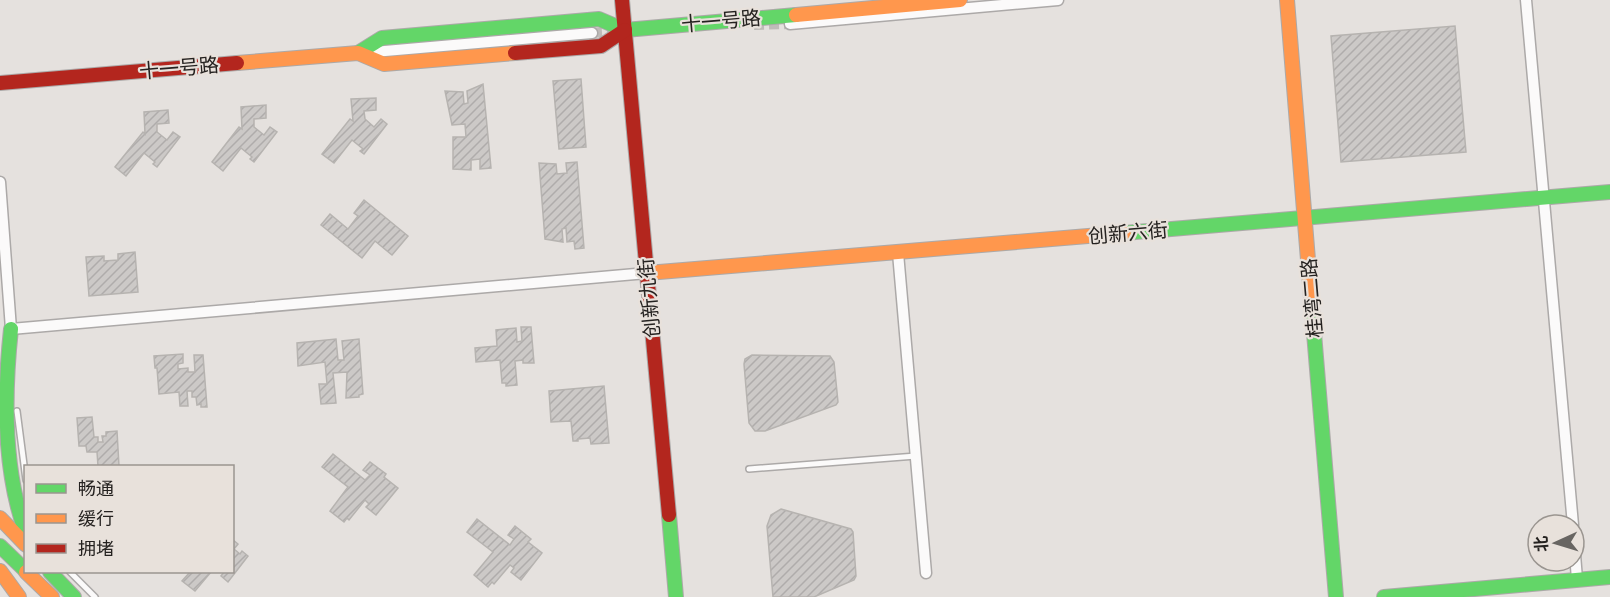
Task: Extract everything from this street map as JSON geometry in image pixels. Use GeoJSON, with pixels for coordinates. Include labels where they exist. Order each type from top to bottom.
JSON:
{"type":"FeatureCollection","features":[{"type":"Feature","properties":{"kind":"main road","name":"创新九街"},"geometry":{"type":"LineString","coordinates":[[622,0],[676,597]]}},
{"type":"Feature","properties":{"kind":"main road","name":"十一号路"},"geometry":{"type":"LineString","coordinates":[[0,83],[358,53],[382,38],[553,22],[599,19],[625,30],[960,0]]}},
{"type":"Feature","properties":{"kind":"main road","name":"桂湾二路"},"geometry":{"type":"LineString","coordinates":[[1287,0],[1336,597]]}},
{"type":"Feature","properties":{"kind":"main road","name":"十一号路"},"geometry":{"type":"LineString","coordinates":[[358,53],[384,64],[601,46],[625,30]]}},
{"type":"Feature","properties":{"kind":"main road","name":"创新六街"},"geometry":{"type":"LineString","coordinates":[[647,273],[898,253],[1305,212],[1610,192]]}},
{"type":"Feature","properties":{"kind":"main road"},"geometry":{"type":"LineString","coordinates":[[12,329],[7,365],[6,398],[12,477],[16,502],[24,527]]}},
{"type":"Feature","properties":{"kind":"main road"},"geometry":{"type":"LineString","coordinates":[[1,519],[24,543]]}},
{"type":"Feature","properties":{"kind":"main road"},"geometry":{"type":"LineString","coordinates":[[0,546],[24,569]]}},
{"type":"Feature","properties":{"kind":"main road"},"geometry":{"type":"LineString","coordinates":[[0,571],[19,597]]}},
{"type":"Feature","properties":{"kind":"main road"},"geometry":{"type":"LineString","coordinates":[[28,573],[52,597]]}},
{"type":"Feature","properties":{"kind":"main road"},"geometry":{"type":"LineString","coordinates":[[51,573],[74,597]]}},
{"type":"Feature","properties":{"kind":"main road"},"geometry":{"type":"LineString","coordinates":[[1384,597],[1610,576]]}},
{"type":"Feature","properties":{"kind":"main road"},"geometry":{"type":"LineString","coordinates":[[0,586],[11,597]]}},
{"type":"Feature","properties":{"kind":"street"},"geometry":{"type":"LineString","coordinates":[[790,24],[1058,0]]}},
{"type":"Feature","properties":{"kind":"street"},"geometry":{"type":"LineString","coordinates":[[1526,0],[1571,513]]}},
{"type":"Feature","properties":{"kind":"street"},"geometry":{"type":"LineString","coordinates":[[358,53],[592,33]]}},
{"type":"Feature","properties":{"kind":"street"},"geometry":{"type":"LineString","coordinates":[[0,182],[12,329],[647,273]]}},
{"type":"Feature","properties":{"kind":"street"},"geometry":{"type":"LineString","coordinates":[[898,253],[926,573]]}},
{"type":"Feature","properties":{"kind":"street"},"geometry":{"type":"LineString","coordinates":[[1577,573],[1578,579]]}},
{"type":"Feature","properties":{"kind":"lane"},"geometry":{"type":"LineString","coordinates":[[12,329],[14,374]]}},
{"type":"Feature","properties":{"kind":"lane"},"geometry":{"type":"LineString","coordinates":[[17,408],[24,465]]}},
{"type":"Feature","properties":{"kind":"lane"},"geometry":{"type":"LineString","coordinates":[[748,469],[916,456]]}},
{"type":"Feature","properties":{"kind":"lane"},"geometry":{"type":"LineString","coordinates":[[71,573],[94,597]]}},
{"type":"Feature","properties":{"kind":"building"},"geometry":{"type":"Polygon","coordinates":[[[1455,26],[1466,152],[1341,162],[1331,36],[1455,26]]]}},
{"type":"Feature","properties":{"kind":"building"},"geometry":{"type":"Polygon","coordinates":[[[581,79],[586,147],[559,149],[553,81],[581,79]]]}},
{"type":"Feature","properties":{"kind":"building"},"geometry":{"type":"Polygon","coordinates":[[[483,84],[491,168],[480,169],[480,159],[471,160],[471,170],[453,169],[453,137],[466,137],[465,124],[452,125],[445,91],[463,92],[464,104],[468,103],[467,91],[483,84]]]}},
{"type":"Feature","properties":{"kind":"building"},"geometry":{"type":"Polygon","coordinates":[[[376,98],[376,110],[364,111],[365,119],[374,127],[381,119],[387,124],[364,154],[360,151],[363,149],[352,140],[334,163],[322,154],[350,119],[353,121],[351,99],[376,98]]]}},
{"type":"Feature","properties":{"kind":"building"},"geometry":{"type":"Polygon","coordinates":[[[266,105],[266,118],[254,119],[254,127],[264,135],[270,127],[277,132],[254,162],[250,159],[252,157],[241,148],[223,171],[212,162],[239,127],[242,129],[241,107],[266,105]]]}},
{"type":"Feature","properties":{"kind":"building"},"geometry":{"type":"Polygon","coordinates":[[[168,110],[169,123],[157,124],[157,132],[167,140],[173,132],[180,137],[157,167],[153,164],[155,162],[144,153],[126,176],[115,167],[143,132],[145,134],[144,112],[168,110]]]}},
{"type":"Feature","properties":{"kind":"building"},"geometry":{"type":"Polygon","coordinates":[[[577,162],[584,248],[575,249],[574,241],[567,242],[566,228],[562,229],[563,242],[545,239],[539,163],[556,164],[557,174],[567,173],[566,163],[577,162]]]}},
{"type":"Feature","properties":{"kind":"building"},"geometry":{"type":"Polygon","coordinates":[[[364,200],[408,236],[392,255],[375,241],[362,258],[321,225],[330,214],[348,229],[358,216],[354,213],[364,200]]]}},
{"type":"Feature","properties":{"kind":"building"},"geometry":{"type":"Polygon","coordinates":[[[135,252],[138,292],[89,296],[86,257],[104,256],[104,261],[118,260],[118,254],[135,252]]]}},
{"type":"Feature","properties":{"kind":"building"},"geometry":{"type":"Polygon","coordinates":[[[521,327],[531,327],[534,363],[523,363],[523,360],[515,361],[517,385],[506,386],[506,383],[502,383],[500,360],[476,362],[475,348],[497,346],[496,330],[516,328],[517,342],[522,341],[521,327]]]}},
{"type":"Feature","properties":{"kind":"building"},"geometry":{"type":"Polygon","coordinates":[[[336,339],[338,360],[344,360],[342,341],[359,339],[363,394],[359,397],[346,398],[347,372],[333,373],[336,403],[321,404],[319,384],[327,384],[325,362],[298,366],[297,343],[336,339]]]}},
{"type":"Feature","properties":{"kind":"building"},"geometry":{"type":"Polygon","coordinates":[[[183,354],[183,363],[178,364],[178,369],[188,368],[188,372],[195,372],[194,355],[203,355],[207,407],[197,405],[196,397],[192,397],[192,391],[187,391],[188,406],[180,406],[179,392],[159,394],[154,356],[183,354]]]}},
{"type":"Feature","properties":{"kind":"building"},"geometry":{"type":"Polygon","coordinates":[[[752,355],[830,356],[834,362],[838,402],[836,405],[765,431],[755,431],[749,423],[744,364],[745,359],[752,355]]]}},
{"type":"Feature","properties":{"kind":"building"},"geometry":{"type":"Polygon","coordinates":[[[604,386],[609,443],[591,444],[590,438],[573,441],[571,421],[551,422],[549,391],[604,386]]]}},
{"type":"Feature","properties":{"kind":"building"},"geometry":{"type":"Polygon","coordinates":[[[92,417],[94,437],[98,437],[98,442],[103,442],[102,436],[106,436],[106,432],[117,431],[119,465],[98,465],[97,452],[87,452],[86,446],[79,446],[77,418],[92,417]]]}},
{"type":"Feature","properties":{"kind":"building"},"geometry":{"type":"Polygon","coordinates":[[[333,454],[365,480],[370,475],[363,470],[370,462],[386,474],[384,477],[398,488],[376,515],[366,507],[369,504],[365,500],[349,520],[347,518],[344,522],[330,511],[348,487],[322,467],[333,454]]]}},
{"type":"Feature","properties":{"kind":"building"},"geometry":{"type":"Polygon","coordinates":[[[781,509],[851,529],[856,576],[854,580],[814,597],[773,597],[767,526],[771,515],[781,509]]]}},
{"type":"Feature","properties":{"kind":"building"},"geometry":{"type":"Polygon","coordinates":[[[477,519],[510,545],[514,539],[508,535],[515,526],[531,539],[528,542],[542,553],[521,580],[511,572],[514,568],[510,565],[494,584],[492,582],[488,587],[474,575],[493,552],[467,532],[477,519]]]}},
{"type":"Feature","properties":{"kind":"building"},"geometry":{"type":"Polygon","coordinates":[[[234,549],[248,556],[228,582],[221,576],[223,573],[234,573],[234,549]]]}},
{"type":"Feature","properties":{"kind":"building"},"geometry":{"type":"Polygon","coordinates":[[[189,573],[210,573],[195,591],[182,581],[189,573]]]}},
{"type":"Feature","properties":{"kind":"tunnel"},"geometry":{"type":"LineString","coordinates":[[754,25],[790,24]]}},
{"type":"Feature","properties":{"kind":"tunnel"},"geometry":{"type":"LineString","coordinates":[[592,33],[622,31]]}},
{"type":"Feature","properties":{"kind":"traffic: fast"},"geometry":{"type":"LineString","coordinates":[[358,53],[382,38],[599,19],[625,30],[796,15]]}},
{"type":"Feature","properties":{"kind":"traffic: fast"},"geometry":{"type":"LineString","coordinates":[[1124,233],[1610,192]]}},
{"type":"Feature","properties":{"kind":"traffic: fast"},"geometry":{"type":"LineString","coordinates":[[1311,297],[1336,597]]}},
{"type":"Feature","properties":{"kind":"traffic: fast"},"geometry":{"type":"LineString","coordinates":[[11,329],[7,380],[7,432],[13,484],[24,527]]}},
{"type":"Feature","properties":{"kind":"traffic: fast"},"geometry":{"type":"LineString","coordinates":[[669,515],[676,597]]}},
{"type":"Feature","properties":{"kind":"traffic: fast"},"geometry":{"type":"LineString","coordinates":[[0,546],[24,569]]}},
{"type":"Feature","properties":{"kind":"traffic: fast"},"geometry":{"type":"LineString","coordinates":[[51,573],[74,597]]}},
{"type":"Feature","properties":{"kind":"traffic: fast"},"geometry":{"type":"LineString","coordinates":[[1384,597],[1610,577]]}},
{"type":"Feature","properties":{"kind":"traffic: slow"},"geometry":{"type":"LineString","coordinates":[[796,15],[960,0]]}},
{"type":"Feature","properties":{"kind":"traffic: slow"},"geometry":{"type":"LineString","coordinates":[[1287,0],[1311,297]]}},
{"type":"Feature","properties":{"kind":"traffic: slow"},"geometry":{"type":"LineString","coordinates":[[237,63],[358,53],[384,64],[515,53]]}},
{"type":"Feature","properties":{"kind":"traffic: slow"},"geometry":{"type":"LineString","coordinates":[[647,273],[1124,233]]}},
{"type":"Feature","properties":{"kind":"traffic: slow"},"geometry":{"type":"LineString","coordinates":[[0,518],[24,543]]}},
{"type":"Feature","properties":{"kind":"traffic: slow"},"geometry":{"type":"LineString","coordinates":[[0,571],[19,597]]}},
{"type":"Feature","properties":{"kind":"traffic: slow"},"geometry":{"type":"LineString","coordinates":[[27,573],[52,597]]}},
{"type":"Feature","properties":{"kind":"traffic: jam"},"geometry":{"type":"LineString","coordinates":[[622,0],[669,515]]}},
{"type":"Feature","properties":{"kind":"traffic: jam"},"geometry":{"type":"LineString","coordinates":[[515,53],[601,46],[625,30]]}},
{"type":"Feature","properties":{"kind":"traffic: jam"},"geometry":{"type":"LineString","coordinates":[[0,83],[237,63]]}}]}
